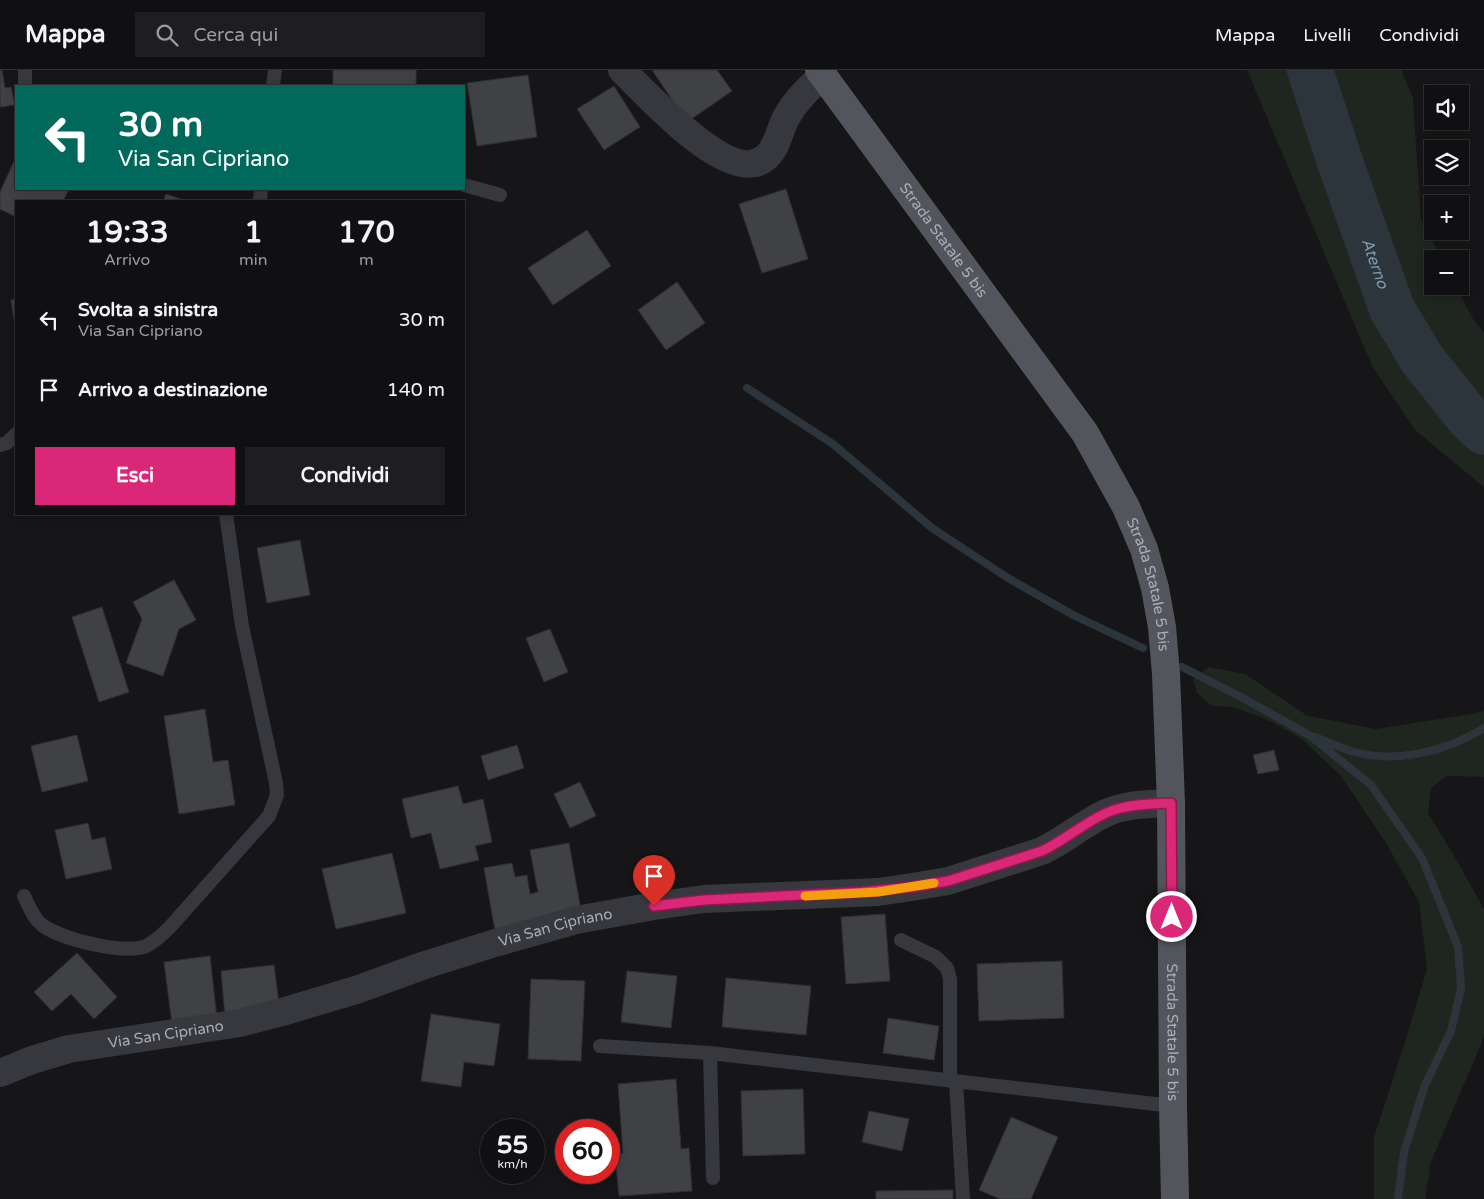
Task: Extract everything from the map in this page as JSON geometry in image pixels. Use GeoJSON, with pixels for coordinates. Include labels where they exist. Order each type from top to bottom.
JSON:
{"type":"FeatureCollection","features":[{"type":"Feature","properties":{"kind":"main road","name":"Strada Statale 5 bis"},"geometry":{"type":"LineString","coordinates":[[821,73],[1085,433],[1126,507],[1144,549],[1155,588],[1162,627],[1166,674],[1171,803],[1175,1199]]}},
{"type":"Feature","properties":{"kind":"street"},"geometry":{"type":"LineString","coordinates":[[622,70],[684,129],[704,145],[737,163],[748,165],[766,158],[773,149],[785,119],[794,105],[821,73]]}},
{"type":"Feature","properties":{"kind":"street","name":"Via San Cipriano"},"geometry":{"type":"LineString","coordinates":[[0,1074],[32,1060],[69,1049],[240,1023],[274,1015],[356,990],[495,943],[576,920],[646,907],[704,900],[878,892],[948,881],[1042,851],[1056,845],[1099,817],[1112,811],[1129,807],[1171,803]]}},
{"type":"Feature","properties":{"kind":"lane"},"geometry":{"type":"LineString","coordinates":[[25,70],[25,85]]}},
{"type":"Feature","properties":{"kind":"lane"},"geometry":{"type":"LineString","coordinates":[[273,85],[275,70]]}},
{"type":"Feature","properties":{"kind":"lane"},"geometry":{"type":"LineString","coordinates":[[465,185],[500,195]]}},
{"type":"Feature","properties":{"kind":"lane"},"geometry":{"type":"LineString","coordinates":[[0,446],[7,443],[15,435]]}},
{"type":"Feature","properties":{"kind":"lane"},"geometry":{"type":"LineString","coordinates":[[24,896],[35,918],[42,925],[61,934],[112,948],[130,950],[146,946],[170,927],[269,816],[277,795],[276,782],[242,626],[226,515]]}},
{"type":"Feature","properties":{"kind":"lane"},"geometry":{"type":"LineString","coordinates":[[901,940],[936,957],[947,968],[950,979],[953,1081],[963,1199]]}},
{"type":"Feature","properties":{"kind":"lane"},"geometry":{"type":"LineString","coordinates":[[600,1046],[710,1053],[1173,1106]]}},
{"type":"Feature","properties":{"kind":"lane"},"geometry":{"type":"LineString","coordinates":[[710,1053],[713,1178]]}},
{"type":"Feature","properties":{"kind":"shaded area"},"geometry":{"type":"Polygon","coordinates":[[[1247,70],[1401,70],[1413,98],[1424,240],[1432,240],[1437,250],[1424,250],[1424,295],[1461,295],[1473,319],[1484,333],[1484,487],[1416,431],[1372,366],[1247,70]]]}},
{"type":"Feature","properties":{"kind":"shaded area"},"geometry":{"type":"Polygon","coordinates":[[[1209,667],[1245,674],[1308,716],[1376,729],[1477,713],[1484,710],[1484,777],[1447,776],[1431,788],[1428,813],[1484,909],[1484,1037],[1431,1162],[1425,1199],[1374,1199],[1374,1137],[1427,969],[1419,902],[1386,843],[1341,776],[1302,739],[1270,721],[1234,707],[1212,706],[1197,693],[1193,679],[1209,667]]]}},
{"type":"Feature","properties":{"kind":"building"},"geometry":{"type":"Polygon","coordinates":[[[0,70],[2,70],[5,88],[11,87],[15,105],[0,107],[0,70]]]}},
{"type":"Feature","properties":{"kind":"building"},"geometry":{"type":"Polygon","coordinates":[[[333,70],[416,70],[416,85],[333,85],[333,70]]]}},
{"type":"Feature","properties":{"kind":"building"},"geometry":{"type":"Polygon","coordinates":[[[652,70],[717,70],[732,91],[687,122],[652,70]]]}},
{"type":"Feature","properties":{"kind":"building"},"geometry":{"type":"Polygon","coordinates":[[[528,75],[537,137],[477,146],[467,83],[528,75]]]}},
{"type":"Feature","properties":{"kind":"building"},"geometry":{"type":"Polygon","coordinates":[[[614,86],[640,127],[604,150],[577,109],[614,86]]]}},
{"type":"Feature","properties":{"kind":"building"},"geometry":{"type":"Polygon","coordinates":[[[15,159],[15,190],[68,190],[64,200],[15,200],[15,216],[0,209],[0,192],[15,159]]]}},
{"type":"Feature","properties":{"kind":"building"},"geometry":{"type":"Polygon","coordinates":[[[786,189],[808,259],[762,273],[739,204],[786,189]]]}},
{"type":"Feature","properties":{"kind":"building"},"geometry":{"type":"Polygon","coordinates":[[[166,194],[183,200],[163,200],[166,194]]]}},
{"type":"Feature","properties":{"kind":"building"},"geometry":{"type":"Polygon","coordinates":[[[587,230],[611,266],[553,305],[528,268],[587,230]]]}},
{"type":"Feature","properties":{"kind":"building"},"geometry":{"type":"Polygon","coordinates":[[[677,282],[705,323],[666,350],[638,310],[677,282]]]}},
{"type":"Feature","properties":{"kind":"building"},"geometry":{"type":"Polygon","coordinates":[[[15,299],[15,326],[11,300],[15,299]]]}},
{"type":"Feature","properties":{"kind":"building"},"geometry":{"type":"Polygon","coordinates":[[[300,540],[310,595],[267,603],[257,548],[300,540]]]}},
{"type":"Feature","properties":{"kind":"building"},"geometry":{"type":"Polygon","coordinates":[[[174,580],[196,620],[179,629],[163,676],[126,663],[142,619],[133,602],[174,580]]]}},
{"type":"Feature","properties":{"kind":"building"},"geometry":{"type":"Polygon","coordinates":[[[102,607],[129,692],[99,702],[72,617],[102,607]]]}},
{"type":"Feature","properties":{"kind":"building"},"geometry":{"type":"Polygon","coordinates":[[[550,629],[568,672],[544,682],[526,638],[550,629]]]}},
{"type":"Feature","properties":{"kind":"building"},"geometry":{"type":"Polygon","coordinates":[[[205,709],[213,762],[228,760],[235,805],[179,814],[164,716],[205,709]]]}},
{"type":"Feature","properties":{"kind":"building"},"geometry":{"type":"Polygon","coordinates":[[[77,735],[88,781],[42,792],[31,746],[77,735]]]}},
{"type":"Feature","properties":{"kind":"building"},"geometry":{"type":"Polygon","coordinates":[[[517,745],[524,768],[488,780],[481,756],[517,745]]]}},
{"type":"Feature","properties":{"kind":"building"},"geometry":{"type":"Polygon","coordinates":[[[1274,750],[1279,770],[1258,774],[1253,755],[1274,750]]]}},
{"type":"Feature","properties":{"kind":"building"},"geometry":{"type":"Polygon","coordinates":[[[580,782],[596,816],[570,828],[554,794],[580,782]]]}},
{"type":"Feature","properties":{"kind":"building"},"geometry":{"type":"Polygon","coordinates":[[[458,786],[463,804],[483,799],[492,842],[475,846],[479,860],[440,869],[431,833],[411,838],[402,799],[458,786]]]}},
{"type":"Feature","properties":{"kind":"building"},"geometry":{"type":"Polygon","coordinates":[[[88,823],[92,840],[105,837],[112,869],[66,879],[55,830],[88,823]]]}},
{"type":"Feature","properties":{"kind":"building"},"geometry":{"type":"Polygon","coordinates":[[[569,843],[582,916],[495,931],[484,868],[512,863],[515,877],[527,875],[530,894],[538,892],[530,850],[569,843]]]}},
{"type":"Feature","properties":{"kind":"building"},"geometry":{"type":"Polygon","coordinates":[[[392,853],[406,913],[336,929],[322,869],[392,853]]]}},
{"type":"Feature","properties":{"kind":"building"},"geometry":{"type":"Polygon","coordinates":[[[885,914],[890,981],[846,984],[841,917],[885,914]]]}},
{"type":"Feature","properties":{"kind":"building"},"geometry":{"type":"Polygon","coordinates":[[[77,953],[117,997],[94,1019],[71,994],[52,1011],[34,992],[77,953]]]}},
{"type":"Feature","properties":{"kind":"building"},"geometry":{"type":"Polygon","coordinates":[[[210,956],[217,1019],[172,1024],[164,962],[210,956]]]}},
{"type":"Feature","properties":{"kind":"building"},"geometry":{"type":"Polygon","coordinates":[[[1062,961],[1064,1018],[979,1021],[977,964],[1062,961]]]}},
{"type":"Feature","properties":{"kind":"building"},"geometry":{"type":"Polygon","coordinates":[[[274,965],[279,1004],[225,1017],[221,971],[274,965]]]}},
{"type":"Feature","properties":{"kind":"building"},"geometry":{"type":"Polygon","coordinates":[[[627,971],[677,976],[671,1028],[621,1022],[627,971]]]}},
{"type":"Feature","properties":{"kind":"building"},"geometry":{"type":"Polygon","coordinates":[[[726,978],[811,986],[806,1035],[722,1027],[726,978]]]}},
{"type":"Feature","properties":{"kind":"building"},"geometry":{"type":"Polygon","coordinates":[[[531,979],[585,981],[581,1061],[528,1059],[531,979]]]}},
{"type":"Feature","properties":{"kind":"building"},"geometry":{"type":"Polygon","coordinates":[[[431,1014],[500,1024],[494,1066],[464,1062],[461,1087],[421,1081],[431,1014]]]}},
{"type":"Feature","properties":{"kind":"building"},"geometry":{"type":"Polygon","coordinates":[[[888,1018],[939,1026],[934,1060],[883,1053],[888,1018]]]}},
{"type":"Feature","properties":{"kind":"building"},"geometry":{"type":"Polygon","coordinates":[[[676,1079],[681,1149],[689,1148],[692,1191],[619,1196],[620,1153],[623,1153],[618,1084],[676,1079]]]}},
{"type":"Feature","properties":{"kind":"building"},"geometry":{"type":"Polygon","coordinates":[[[803,1089],[805,1154],[743,1156],[741,1091],[803,1089]]]}},
{"type":"Feature","properties":{"kind":"building"},"geometry":{"type":"Polygon","coordinates":[[[869,1111],[909,1119],[902,1151],[862,1142],[869,1111]]]}},
{"type":"Feature","properties":{"kind":"building"},"geometry":{"type":"Polygon","coordinates":[[[1011,1117],[1058,1137],[1031,1199],[1000,1199],[979,1190],[1011,1117]]]}},
{"type":"Feature","properties":{"kind":"building"},"geometry":{"type":"Polygon","coordinates":[[[953,1190],[953,1199],[876,1199],[876,1191],[953,1190]]]}},
{"type":"Feature","properties":{"kind":"waterway","name":"Aterno"},"geometry":{"type":"LineString","coordinates":[[1310,70],[1392,309],[1422,359],[1469,418],[1484,432]]}},
{"type":"Feature","properties":{"kind":"waterway"},"geometry":{"type":"LineString","coordinates":[[747,388],[833,444],[932,528],[1008,578],[1073,615],[1143,648]]}},
{"type":"Feature","properties":{"kind":"waterway"},"geometry":{"type":"LineString","coordinates":[[1182,667],[1309,735],[1371,785],[1422,858],[1458,947],[1461,988],[1451,1031],[1425,1085],[1404,1152],[1398,1199]]}},
{"type":"Feature","properties":{"kind":"waterway"},"geometry":{"type":"LineString","coordinates":[[1315,737],[1351,751],[1368,755],[1402,756],[1453,744],[1484,728]]}},
{"type":"Feature","properties":{"kind":"slow traffic"},"geometry":{"type":"LineString","coordinates":[[805,896],[878,892],[934,883]]}},
{"type":"Feature","properties":{"kind":"route"},"geometry":{"type":"LineString","coordinates":[[654,906],[704,900],[878,892],[948,881],[1042,851],[1056,845],[1092,821],[1117,809],[1171,803],[1172,917]]}}]}
